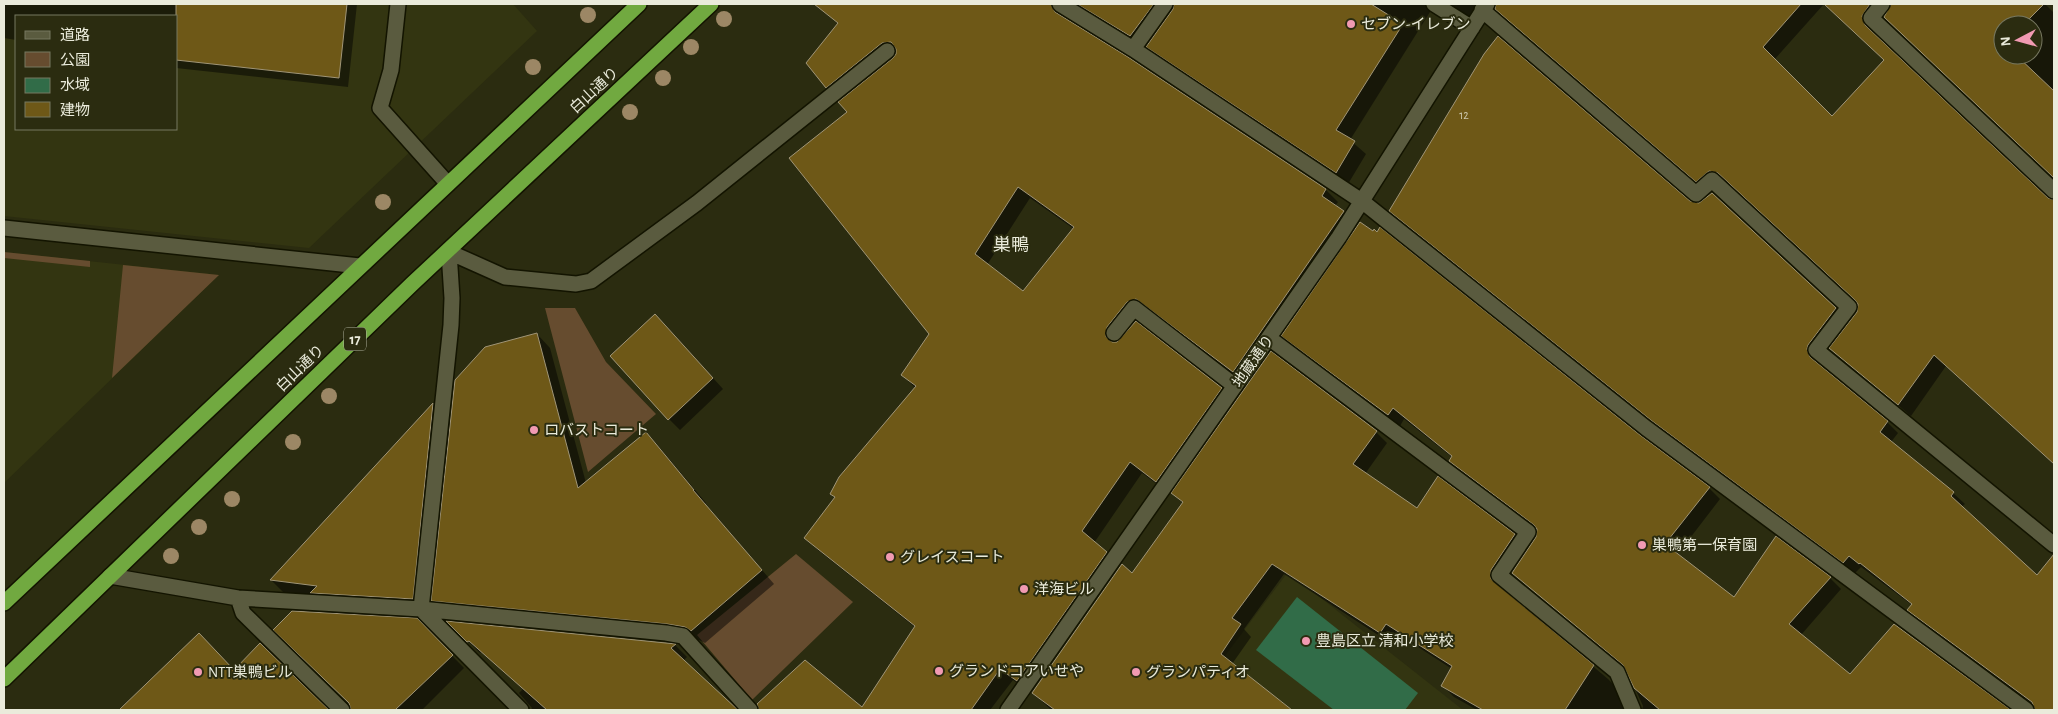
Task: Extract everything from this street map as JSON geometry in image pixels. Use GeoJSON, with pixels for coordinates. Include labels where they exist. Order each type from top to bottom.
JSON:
{"type":"FeatureCollection","features":[{"type":"Feature","properties":{"kind":"highway","name":"白山通り"},"geometry":{"type":"LineString","coordinates":[[7,596],[639,4]]}},
{"type":"Feature","properties":{"kind":"highway","name":"白山通り"},"geometry":{"type":"LineString","coordinates":[[4,679],[405,291],[710,4]]}},
{"type":"Feature","properties":{"kind":"street"},"geometry":{"type":"LineString","coordinates":[[398,4],[390,70],[380,108],[448,184]]}},
{"type":"Feature","properties":{"kind":"street"},"geometry":{"type":"LineString","coordinates":[[1060,4],[1133,49],[1362,202],[1646,428],[2026,710]]}},
{"type":"Feature","properties":{"kind":"street"},"geometry":{"type":"LineString","coordinates":[[1133,49],[1165,4]]}},
{"type":"Feature","properties":{"kind":"street"},"geometry":{"type":"LineString","coordinates":[[1434,4],[1472,28]]}},
{"type":"Feature","properties":{"kind":"street"},"geometry":{"type":"LineString","coordinates":[[1882,4],[1871,18],[2054,191]]}},
{"type":"Feature","properties":{"kind":"street"},"geometry":{"type":"LineString","coordinates":[[1484,7],[1696,194],[1712,180],[1849,306],[1816,350],[2054,545]]}},
{"type":"Feature","properties":{"kind":"street","name":"地蔵通り"},"geometry":{"type":"LineString","coordinates":[[1008,710],[1362,202],[1484,7]]}},
{"type":"Feature","properties":{"kind":"street"},"geometry":{"type":"LineString","coordinates":[[421,609],[451,325],[452,298],[448,252],[504,277],[576,284],[591,281],[697,203],[887,51]]}},
{"type":"Feature","properties":{"kind":"street"},"geometry":{"type":"LineString","coordinates":[[4,228],[360,266]]}},
{"type":"Feature","properties":{"kind":"street"},"geometry":{"type":"LineString","coordinates":[[1114,334],[1134,308],[1235,386]]}},
{"type":"Feature","properties":{"kind":"street"},"geometry":{"type":"LineString","coordinates":[[1269,338],[1528,532],[1499,575],[1617,672],[1633,710]]}},
{"type":"Feature","properties":{"kind":"street"},"geometry":{"type":"LineString","coordinates":[[110,576],[238,598],[421,609],[683,636],[750,710]]}},
{"type":"Feature","properties":{"kind":"street"},"geometry":{"type":"LineString","coordinates":[[238,598],[243,613],[342,710]]}},
{"type":"Feature","properties":{"kind":"street"},"geometry":{"type":"LineString","coordinates":[[421,609],[521,710]]}},
{"type":"Feature","properties":{"kind":"shaded area"},"geometry":{"type":"Polygon","coordinates":[[[4,4],[513,4],[537,31],[309,248],[4,216],[4,4]]]}},
{"type":"Feature","properties":{"kind":"shaded area"},"geometry":{"type":"Polygon","coordinates":[[[4,252],[219,275],[4,483],[4,252]]]}},
{"type":"Feature","properties":{"kind":"shaded area","name":"豊島区立 清和小学校"},"geometry":{"type":"Polygon","coordinates":[[[1288,572],[1463,710],[1184,710],[1288,572]]]}},
{"type":"Feature","properties":{"kind":"green space"},"geometry":{"type":"Polygon","coordinates":[[[4,252],[90,261],[90,267],[4,258],[4,252]]]}},
{"type":"Feature","properties":{"kind":"green space"},"geometry":{"type":"Polygon","coordinates":[[[123,265],[219,275],[112,378],[123,265]]]}},
{"type":"Feature","properties":{"kind":"green space"},"geometry":{"type":"Polygon","coordinates":[[[545,308],[575,308],[606,362],[656,414],[588,472],[545,308]]]}},
{"type":"Feature","properties":{"kind":"green space"},"geometry":{"type":"Polygon","coordinates":[[[796,554],[853,602],[752,700],[697,635],[796,554]]]}},
{"type":"Feature","properties":{"kind":"water"},"geometry":{"type":"Polygon","coordinates":[[[1297,597],[1418,693],[1405,710],[1334,710],[1256,650],[1297,597]]]}},
{"type":"Feature","properties":{"kind":"building"},"geometry":{"type":"Polygon","coordinates":[[[176,4],[347,4],[339,78],[178,60],[178,15],[176,15],[176,4]]]}},
{"type":"Feature","properties":{"kind":"building"},"geometry":{"type":"Polygon","coordinates":[[[814,4],[1051,4],[1055,12],[1128,57],[1326,189],[1322,196],[1344,211],[1233,372],[1136,299],[1127,302],[1107,327],[1106,337],[1112,342],[1117,342],[1136,321],[1222,388],[1156,482],[1130,462],[1082,531],[1107,552],[1017,681],[1000,669],[971,710],[759,710],[757,704],[805,660],[862,707],[915,626],[804,538],[835,497],[830,494],[839,477],[916,386],[901,375],[929,334],[789,158],[847,112],[838,102],[896,54],[896,49],[891,42],[882,43],[826,88],[806,63],[838,23],[814,4]],[[1018,187],[975,254],[1023,291],[1074,227],[1018,187]]]}},
{"type":"Feature","properties":{"kind":"building"},"geometry":{"type":"Polygon","coordinates":[[[1077,4],[1154,4],[1130,36],[1077,4]]]}},
{"type":"Feature","properties":{"kind":"building"},"geometry":{"type":"Polygon","coordinates":[[[1174,4],[1371,4],[1403,24],[1336,130],[1355,141],[1336,173],[1146,47],[1173,9],[1174,4]]]}},
{"type":"Feature","properties":{"kind":"building"},"geometry":{"type":"Polygon","coordinates":[[[1496,4],[1801,4],[1763,47],[1832,116],[1884,60],[1824,4],[1870,4],[1862,16],[1865,25],[2048,198],[2054,200],[2054,464],[1934,355],[1898,405],[1829,348],[1857,312],[1858,304],[1855,300],[1718,173],[1709,171],[1696,182],[1495,9],[1496,4]]]}},
{"type":"Feature","properties":{"kind":"building"},"geometry":{"type":"Polygon","coordinates":[[[1891,4],[2044,4],[2033,15],[1993,15],[1993,65],[2027,65],[2054,91],[2054,178],[1884,17],[1891,4]]]}},
{"type":"Feature","properties":{"kind":"building"},"geometry":{"type":"Polygon","coordinates":[[[1498,36],[1690,201],[1699,203],[1712,193],[1836,308],[1808,345],[1807,349],[1810,357],[1888,421],[1880,432],[1954,492],[1951,496],[2037,575],[2054,554],[2054,710],[2035,710],[2032,702],[1907,610],[1912,604],[1860,563],[1849,556],[1843,563],[1652,421],[1389,211],[1484,54],[1498,36]]]}},
{"type":"Feature","properties":{"kind":"building"},"geometry":{"type":"Polygon","coordinates":[[[1360,222],[1377,232],[1380,227],[1640,435],[1710,487],[1665,544],[1734,597],[1776,536],[1831,577],[1789,624],[1850,674],[1894,624],[2011,710],[1660,710],[1634,688],[1623,665],[1512,573],[1536,537],[1537,529],[1534,525],[1449,461],[1452,456],[1393,408],[1388,415],[1281,336],[1360,222]]]}},
{"type":"Feature","properties":{"kind":"building"},"geometry":{"type":"Polygon","coordinates":[[[655,314],[713,378],[668,420],[610,356],[655,314]]]}},
{"type":"Feature","properties":{"kind":"building"},"geometry":{"type":"Polygon","coordinates":[[[537,333],[578,488],[646,432],[762,570],[691,631],[685,627],[667,624],[431,601],[455,380],[485,347],[537,333]]]}},
{"type":"Feature","properties":{"kind":"building"},"geometry":{"type":"Polygon","coordinates":[[[1271,351],[1377,431],[1353,464],[1417,508],[1438,476],[1515,534],[1491,570],[1491,579],[1594,665],[1565,710],[1483,710],[1441,686],[1452,666],[1386,624],[1380,633],[1272,564],[1232,618],[1241,624],[1221,654],[1292,710],[1055,710],[1032,693],[1122,564],[1132,573],[1183,502],[1171,493],[1271,351]]]}},
{"type":"Feature","properties":{"kind":"building"},"geometry":{"type":"Polygon","coordinates":[[[433,403],[413,599],[310,593],[317,586],[270,580],[433,403]]]}},
{"type":"Feature","properties":{"kind":"building"},"geometry":{"type":"Polygon","coordinates":[[[292,611],[417,618],[453,655],[395,710],[351,710],[349,703],[273,630],[292,611]]]}},
{"type":"Feature","properties":{"kind":"building"},"geometry":{"type":"Polygon","coordinates":[[[446,621],[676,644],[671,648],[738,710],[547,710],[469,641],[467,642],[446,621]]]}},
{"type":"Feature","properties":{"kind":"building","name":"NTT巣鴨ビル"},"geometry":{"type":"Polygon","coordinates":[[[199,633],[234,670],[260,643],[329,710],[119,710],[199,633]]]}},
{"type":"Feature","properties":{"kind":"place","name":"セブン-イレブン"},"geometry":{"type":"Point","coordinates":[1351,24]}},
{"type":"Feature","properties":{"kind":"place","name":"ロバストコート"},"geometry":{"type":"Point","coordinates":[534,430]}},
{"type":"Feature","properties":{"kind":"place","name":"巣鴨第一保育園"},"geometry":{"type":"Point","coordinates":[1642,545]}},
{"type":"Feature","properties":{"kind":"place","name":"グレイスコート"},"geometry":{"type":"Point","coordinates":[890,557]}},
{"type":"Feature","properties":{"kind":"place","name":"洋海ビル"},"geometry":{"type":"Point","coordinates":[1024,589]}},
{"type":"Feature","properties":{"kind":"place","name":"豊島区立 清和小学校"},"geometry":{"type":"Point","coordinates":[1306,641]}},
{"type":"Feature","properties":{"kind":"place","name":"グランドコアいせや"},"geometry":{"type":"Point","coordinates":[939,671]}},
{"type":"Feature","properties":{"kind":"place","name":"NTT巣鴨ビル"},"geometry":{"type":"Point","coordinates":[198,672]}},
{"type":"Feature","properties":{"kind":"place","name":"グランパティオ"},"geometry":{"type":"Point","coordinates":[1136,672]}},
{"type":"Feature","properties":{"kind":"district","name":"巣鴨"},"geometry":{"type":"Point","coordinates":[1011,245]}}]}
